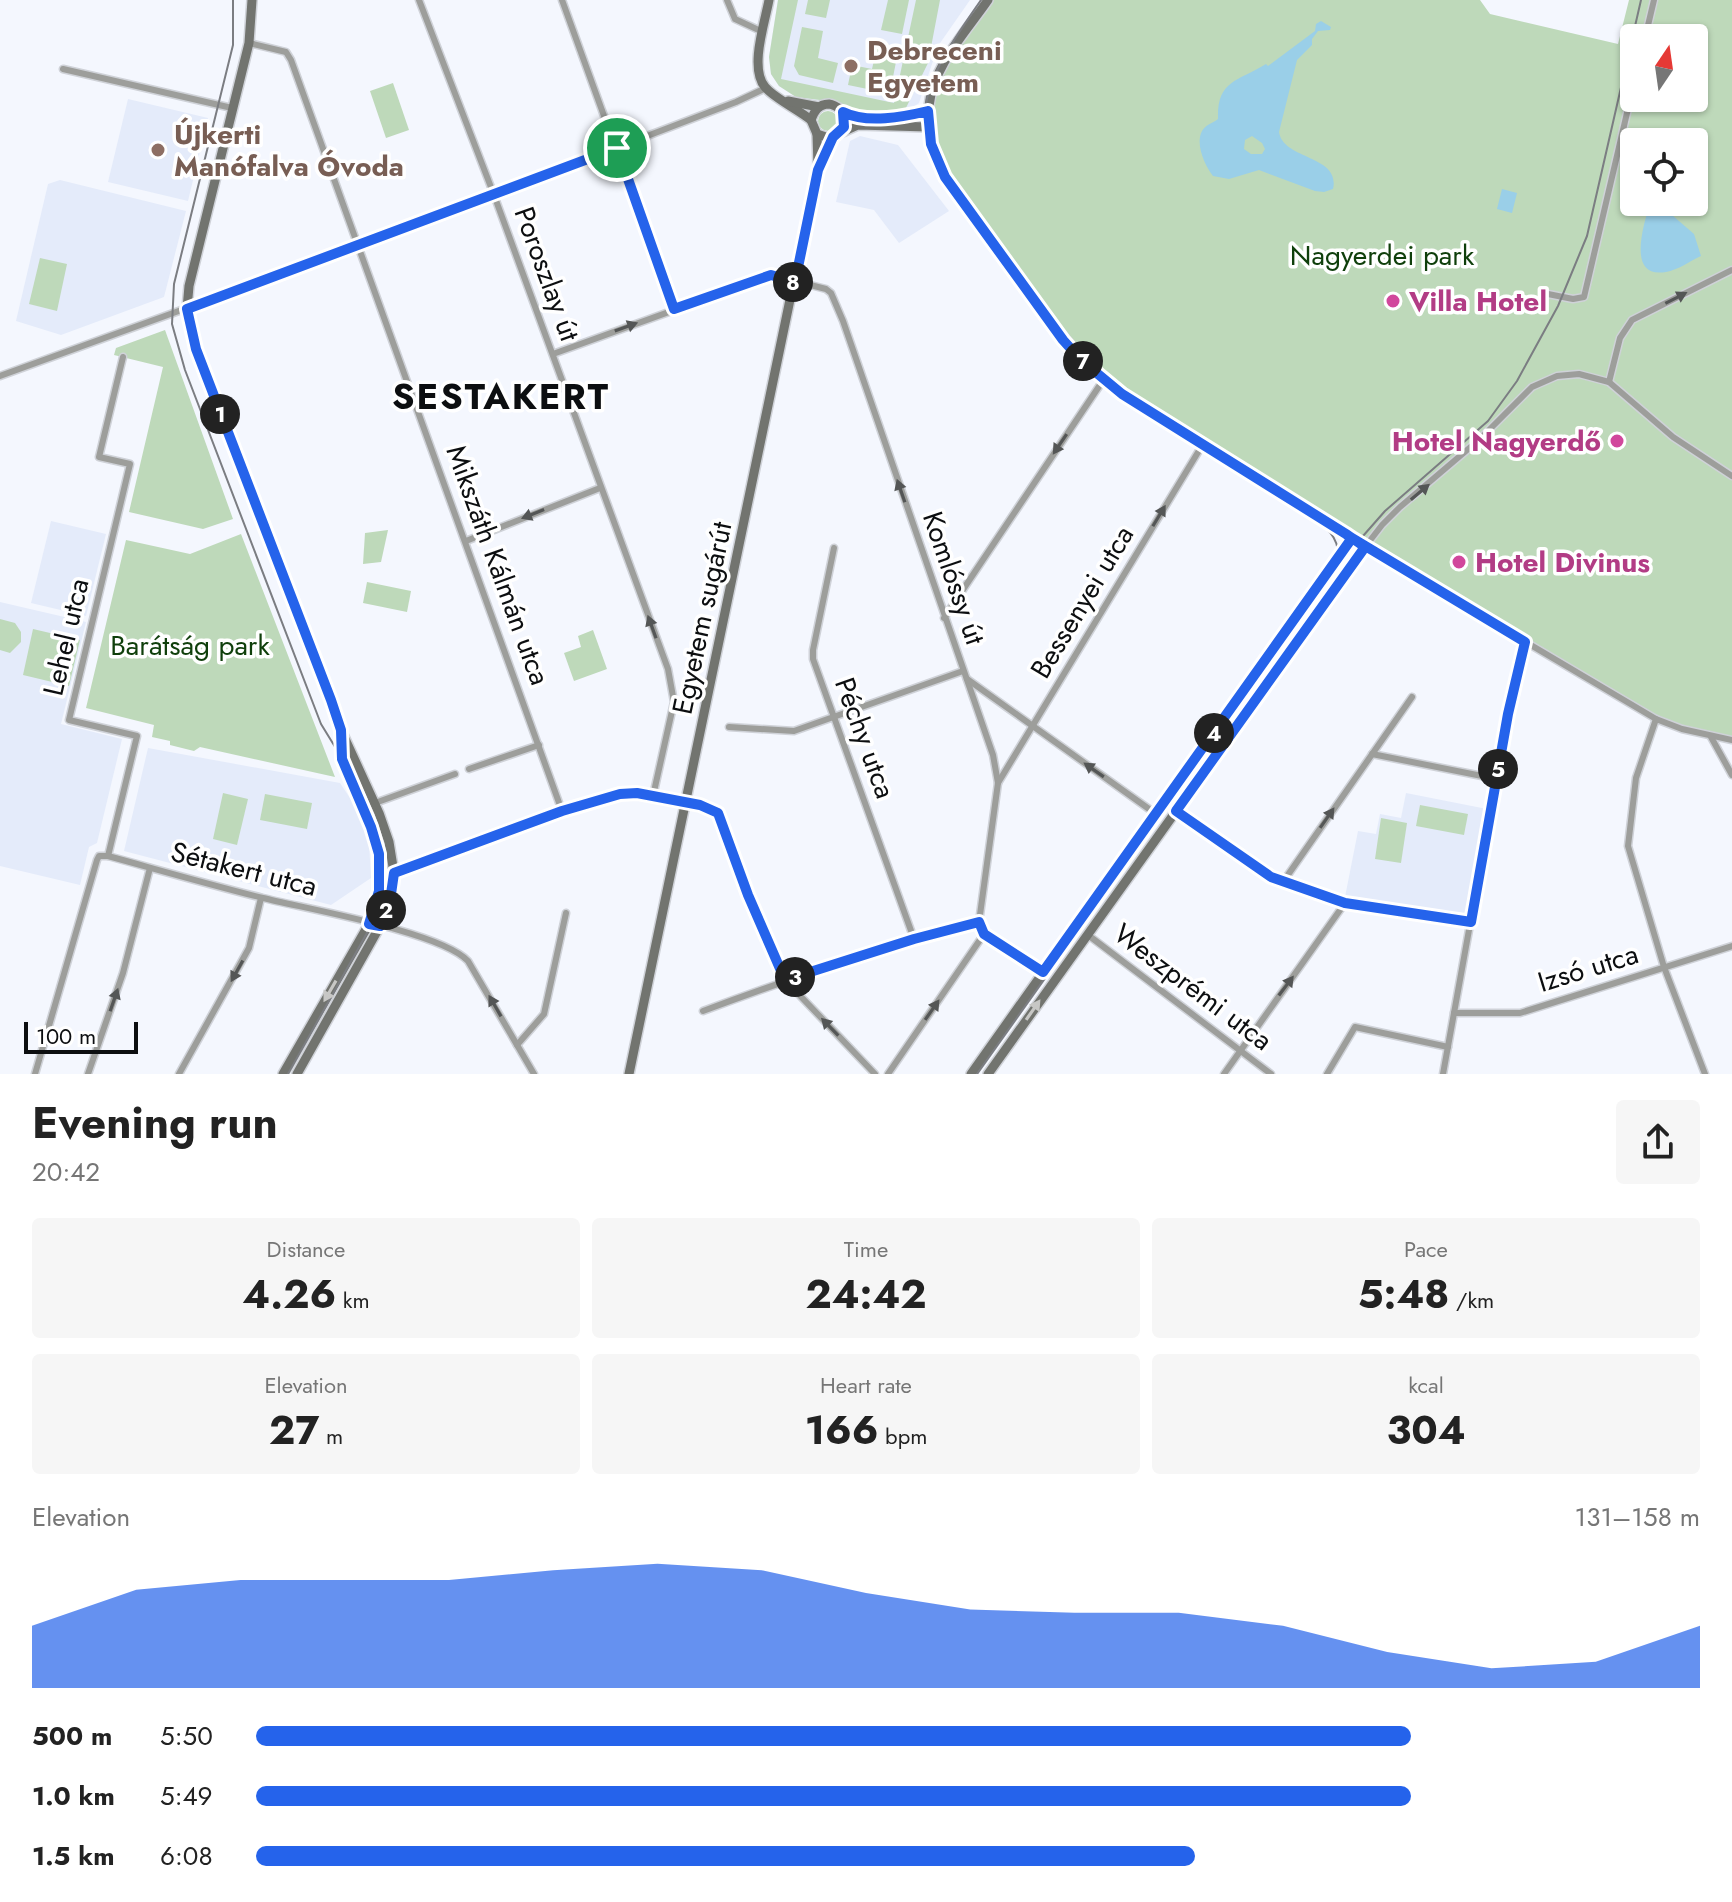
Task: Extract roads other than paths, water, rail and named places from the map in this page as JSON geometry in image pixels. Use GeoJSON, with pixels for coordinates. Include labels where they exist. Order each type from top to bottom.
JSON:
{"type":"FeatureCollection","features":[{"type":"Feature","properties":{"kind":"street"},"geometry":{"type":"LineString","coordinates":[[252,0],[249,43],[189,286],[187,309],[191,335],[341,730],[375,803],[389,842],[394,873],[391,894],[380,926],[297,1074]]}},
{"type":"Feature","properties":{"kind":"street","name":"Poroszlay út"},"geometry":{"type":"LineString","coordinates":[[419,0],[668,669],[674,702],[653,796]]}},
{"type":"Feature","properties":{"kind":"street"},"geometry":{"type":"LineString","coordinates":[[562,0],[674,309]]}},
{"type":"Feature","properties":{"kind":"street"},"geometry":{"type":"LineString","coordinates":[[727,0],[735,19],[763,32]]}},
{"type":"Feature","properties":{"kind":"street"},"geometry":{"type":"LineString","coordinates":[[769,0],[758,58],[761,79],[766,88],[811,120],[817,134],[825,138],[833,137],[858,125],[928,127]]}},
{"type":"Feature","properties":{"kind":"street"},"geometry":{"type":"LineString","coordinates":[[988,0],[937,76],[928,111],[928,127],[945,177],[1063,340],[1104,379],[1365,547],[1656,719],[1682,729],[1732,740]]}},
{"type":"Feature","properties":{"kind":"street"},"geometry":{"type":"LineString","coordinates":[[1648,24],[1654,0]]}},
{"type":"Feature","properties":{"kind":"street","name":"Mikszáth Kálmán utca"},"geometry":{"type":"LineString","coordinates":[[249,43],[286,52],[291,60],[562,811]]}},
{"type":"Feature","properties":{"kind":"street"},"geometry":{"type":"LineString","coordinates":[[63,69],[232,108]]}},
{"type":"Feature","properties":{"kind":"street"},"geometry":{"type":"LineString","coordinates":[[0,376],[494,195],[766,88]]}},
{"type":"Feature","properties":{"kind":"street"},"geometry":{"type":"LineString","coordinates":[[785,100],[819,107],[834,105],[857,117],[902,117],[928,111]]}},
{"type":"Feature","properties":{"kind":"street"},"geometry":{"type":"LineString","coordinates":[[811,120],[819,107]]}},
{"type":"Feature","properties":{"kind":"street"},"geometry":{"type":"LineString","coordinates":[[842,131],[845,120],[843,112]]}},
{"type":"Feature","properties":{"kind":"street"},"geometry":{"type":"LineString","coordinates":[[1543,293],[1579,300],[1584,297],[1627,112]]}},
{"type":"Feature","properties":{"kind":"street","name":"Egyetem sugárút"},"geometry":{"type":"LineString","coordinates":[[817,134],[818,170]]}},
{"type":"Feature","properties":{"kind":"street","name":"Egyetem sugárút"},"geometry":{"type":"LineString","coordinates":[[629,1074],[818,170],[833,137]]}},
{"type":"Feature","properties":{"kind":"street"},"geometry":{"type":"LineString","coordinates":[[1609,382],[1623,331],[1632,320],[1732,270]]}},
{"type":"Feature","properties":{"kind":"street","name":"Komlóssy út"},"geometry":{"type":"LineString","coordinates":[[553,354],[771,275],[831,293],[993,755],[998,783],[979,922]]}},
{"type":"Feature","properties":{"kind":"street","name":"Lehel utca"},"geometry":{"type":"LineString","coordinates":[[35,1074],[97,860],[99,856],[108,856],[137,736],[69,720],[130,464],[99,457],[123,357]]}},
{"type":"Feature","properties":{"kind":"street"},"geometry":{"type":"LineString","coordinates":[[988,1074],[1382,525],[1480,439],[1532,387],[1568,374],[1593,376],[1609,382],[1673,437],[1732,476]]}},
{"type":"Feature","properties":{"kind":"street"},"geometry":{"type":"LineString","coordinates":[[944,618],[1104,379]]}},
{"type":"Feature","properties":{"kind":"street","name":"Bessenyei utca"},"geometry":{"type":"LineString","coordinates":[[998,783],[1203,444]]}},
{"type":"Feature","properties":{"kind":"street"},"geometry":{"type":"LineString","coordinates":[[466,541],[600,488]]}},
{"type":"Feature","properties":{"kind":"street"},"geometry":{"type":"LineString","coordinates":[[971,1074],[1352,538]]}},
{"type":"Feature","properties":{"kind":"street","name":"Péchy utca"},"geometry":{"type":"LineString","coordinates":[[834,548],[813,659],[914,939]]}},
{"type":"Feature","properties":{"kind":"street"},"geometry":{"type":"LineString","coordinates":[[1443,1074],[1508,714],[1525,642]]}},
{"type":"Feature","properties":{"kind":"street"},"geometry":{"type":"LineString","coordinates":[[729,727],[794,731],[964,674],[1156,814]]}},
{"type":"Feature","properties":{"kind":"street"},"geometry":{"type":"LineString","coordinates":[[1283,882],[1412,697]]}},
{"type":"Feature","properties":{"kind":"street"},"geometry":{"type":"LineString","coordinates":[[1656,719],[1636,778],[1628,846],[1664,967],[1705,1074]]}},
{"type":"Feature","properties":{"kind":"street"},"geometry":{"type":"LineString","coordinates":[[283,1074],[369,924],[381,872],[378,845],[342,759],[341,730]]}},
{"type":"Feature","properties":{"kind":"street"},"geometry":{"type":"LineString","coordinates":[[1711,737],[1732,775]]}},
{"type":"Feature","properties":{"kind":"street"},"geometry":{"type":"LineString","coordinates":[[469,769],[539,745]]}},
{"type":"Feature","properties":{"kind":"street"},"geometry":{"type":"LineString","coordinates":[[1372,754],[1497,779]]}},
{"type":"Feature","properties":{"kind":"street"},"geometry":{"type":"LineString","coordinates":[[375,803],[455,774]]}},
{"type":"Feature","properties":{"kind":"street"},"geometry":{"type":"LineString","coordinates":[[381,872],[394,873],[562,811],[620,794],[653,796],[711,808],[718,813],[748,895],[785,980],[875,1074]]}},
{"type":"Feature","properties":{"kind":"street"},"geometry":{"type":"LineString","coordinates":[[1176,811],[1271,877],[1283,882],[1345,903],[1471,922]]}},
{"type":"Feature","properties":{"kind":"street","name":"Sétakert utca"},"geometry":{"type":"LineString","coordinates":[[108,856],[452,947],[468,961],[534,1074]]}},
{"type":"Feature","properties":{"kind":"street"},"geometry":{"type":"LineString","coordinates":[[88,1074],[123,973],[150,868]]}},
{"type":"Feature","properties":{"kind":"street"},"geometry":{"type":"LineString","coordinates":[[179,1074],[249,948],[261,898]]}},
{"type":"Feature","properties":{"kind":"street"},"geometry":{"type":"LineString","coordinates":[[1224,1074],[1345,903]]}},
{"type":"Feature","properties":{"kind":"street"},"geometry":{"type":"LineString","coordinates":[[517,1045],[544,1014],[566,913]]}},
{"type":"Feature","properties":{"kind":"street"},"geometry":{"type":"LineString","coordinates":[[703,1011],[785,980],[979,922],[984,934],[1043,972]]}},
{"type":"Feature","properties":{"kind":"street"},"geometry":{"type":"LineString","coordinates":[[888,1074],[984,934]]}},
{"type":"Feature","properties":{"kind":"street","name":"Weszprémi utca"},"geometry":{"type":"LineString","coordinates":[[1088,935],[1271,1074]]}},
{"type":"Feature","properties":{"kind":"street","name":"Izsó utca"},"geometry":{"type":"LineString","coordinates":[[1454,1013],[1520,1013],[1732,946]]}},
{"type":"Feature","properties":{"kind":"street"},"geometry":{"type":"LineString","coordinates":[[1327,1074],[1355,1027],[1448,1047]]}},
{"type":"Feature","properties":{"kind":"water"},"geometry":{"type":"Polygon","coordinates":[[[1321,21],[1331,27],[1330,30],[1318,31],[1312,45],[1297,60],[1279,132],[1290,148],[1328,170],[1333,178],[1333,189],[1315,191],[1259,170],[1229,179],[1213,176],[1202,155],[1200,136],[1205,127],[1218,119],[1225,89],[1266,64],[1268,66],[1315,31],[1316,24],[1321,21]],[[1252,136],[1245,140],[1244,149],[1251,154],[1262,154],[1265,149],[1252,136]]]}},
{"type":"Feature","properties":{"kind":"water"},"geometry":{"type":"Polygon","coordinates":[[[1502,189],[1517,193],[1512,213],[1497,209],[1502,189]]]}},
{"type":"Feature","properties":{"kind":"water"},"geometry":{"type":"Polygon","coordinates":[[[1646,216],[1673,216],[1694,234],[1701,256],[1666,272],[1654,272],[1646,267],[1642,259],[1646,216]]]}},
{"type":"Feature","properties":{"kind":"tram line"},"geometry":{"type":"LineString","coordinates":[[233,0],[233,45],[174,284],[172,324],[185,370],[321,724],[356,781],[375,827],[385,872],[380,903],[372,924],[288,1074]]}},
{"type":"Feature","properties":{"kind":"tram line"},"geometry":{"type":"LineString","coordinates":[[977,1074],[1332,574],[1338,555],[1334,538],[1325,527],[1100,384],[1059,344],[940,180],[929,154],[925,107],[940,64],[981,0]]}},
{"type":"Feature","properties":{"kind":"tram line"},"geometry":{"type":"LineString","coordinates":[[1337,573],[1385,511],[1488,421],[1517,381],[1558,306],[1587,236],[1641,0]]}},
{"type":"Feature","properties":{"kind":"place","name":"Debreceni Egyetem"},"geometry":{"type":"Point","coordinates":[851,66]}},
{"type":"Feature","properties":{"kind":"place","name":"Újkerti Manófalva Óvoda"},"geometry":{"type":"Point","coordinates":[158,150]}},
{"type":"Feature","properties":{"kind":"place","name":"Villa Hotel"},"geometry":{"type":"Point","coordinates":[1393,301]}},
{"type":"Feature","properties":{"kind":"place","name":"Hotel Nagyerdő"},"geometry":{"type":"Point","coordinates":[1617,441]}},
{"type":"Feature","properties":{"kind":"place","name":"Hotel Divinus"},"geometry":{"type":"Point","coordinates":[1459,562]}},
{"type":"Feature","properties":{"kind":"district","name":"SESTAKERT"},"geometry":{"type":"Point","coordinates":[501,396]}},
{"type":"Feature","properties":{"kind":"park label","name":"Nagyerdei park"},"geometry":{"type":"Point","coordinates":[1382,255]}},
{"type":"Feature","properties":{"kind":"park label","name":"Barátság park"},"geometry":{"type":"Point","coordinates":[190,645]}}]}
